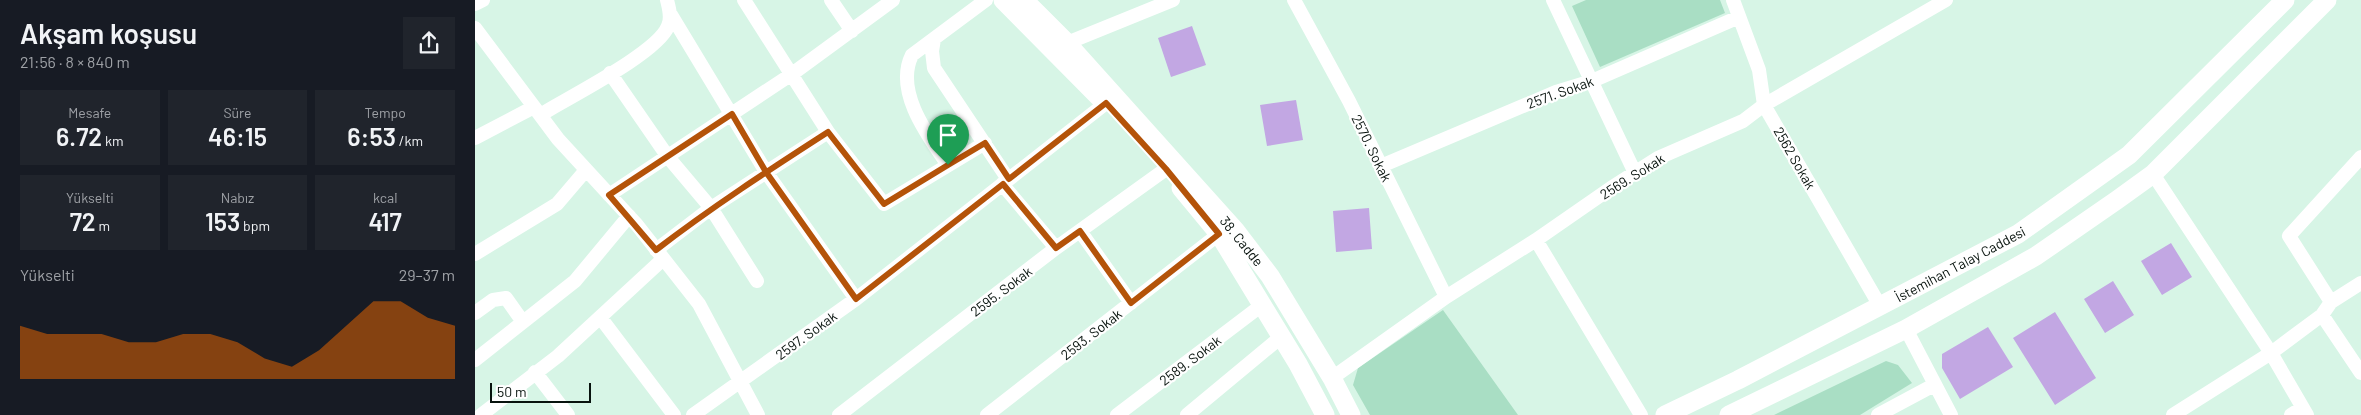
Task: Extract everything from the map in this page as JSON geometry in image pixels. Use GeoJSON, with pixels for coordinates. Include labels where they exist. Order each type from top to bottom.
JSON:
{"type":"FeatureCollection","features":[{"type":"Feature","properties":{"kind":"street"},"geometry":{"type":"LineString","coordinates":[[475,4],[483,0]]}},
{"type":"Feature","properties":{"kind":"street"},"geometry":{"type":"LineString","coordinates":[[744,0],[828,132],[884,204],[985,143]]}},
{"type":"Feature","properties":{"kind":"street"},"geometry":{"type":"LineString","coordinates":[[831,0],[852,31]]}},
{"type":"Feature","properties":{"kind":"street"},"geometry":{"type":"LineString","coordinates":[[609,195],[792,74],[893,0]]}},
{"type":"Feature","properties":{"kind":"street"},"geometry":{"type":"LineString","coordinates":[[948,165],[930,138],[912,102],[907,78],[907,65],[912,54],[986,0]]}},
{"type":"Feature","properties":{"kind":"street","name":"38. Cadde"},"geometry":{"type":"LineString","coordinates":[[1003,0],[1106,103],[1166,169],[1219,234],[1325,415]]}},
{"type":"Feature","properties":{"kind":"street","name":"38. Cadde"},"geometry":{"type":"LineString","coordinates":[[1024,0],[1067,43],[1235,230],[1270,276],[1332,378],[1351,415]]}},
{"type":"Feature","properties":{"kind":"street"},"geometry":{"type":"LineString","coordinates":[[1067,43],[1173,0]]}},
{"type":"Feature","properties":{"kind":"street","name":"2570. Sokak"},"geometry":{"type":"LineString","coordinates":[[1294,0],[1349,101],[1447,297]]}},
{"type":"Feature","properties":{"kind":"street"},"geometry":{"type":"LineString","coordinates":[[1554,0],[1635,173]]}},
{"type":"Feature","properties":{"kind":"street","name":"2562 Sokak"},"geometry":{"type":"LineString","coordinates":[[1733,0],[1759,70],[1764,104],[1881,306]]}},
{"type":"Feature","properties":{"kind":"street","name":"2569. Sokak"},"geometry":{"type":"LineString","coordinates":[[1332,378],[1447,297],[1658,158],[1743,120],[1764,104],[1946,0]]}},
{"type":"Feature","properties":{"kind":"street","name":"İstemihan Talay Caddesi"},"geometry":{"type":"LineString","coordinates":[[1665,415],[1881,306],[2018,234],[2129,155],[2285,0]]}},
{"type":"Feature","properties":{"kind":"street","name":"İstemihan Talay Caddesi"},"geometry":{"type":"LineString","coordinates":[[1729,415],[1906,329],[2036,256],[2153,174],[2327,0]]}},
{"type":"Feature","properties":{"kind":"street"},"geometry":{"type":"LineString","coordinates":[[475,138],[537,111],[610,73],[647,49],[661,38],[669,26],[668,7]]}},
{"type":"Feature","properties":{"kind":"street"},"geometry":{"type":"LineString","coordinates":[[668,7],[766,172],[856,299]]}},
{"type":"Feature","properties":{"kind":"street","name":"2571. Sokak"},"geometry":{"type":"LineString","coordinates":[[1381,166],[1556,92],[1592,81],[1739,17]]}},
{"type":"Feature","properties":{"kind":"street"},"geometry":{"type":"LineString","coordinates":[[475,28],[558,139],[629,216],[699,304],[758,415]]}},
{"type":"Feature","properties":{"kind":"street"},"geometry":{"type":"LineString","coordinates":[[933,39],[934,68],[985,143],[1005,181],[1056,248]]}},
{"type":"Feature","properties":{"kind":"street"},"geometry":{"type":"LineString","coordinates":[[610,73],[668,157],[711,208],[757,281]]}},
{"type":"Feature","properties":{"kind":"street","name":"2597. Sokak"},"geometry":{"type":"LineString","coordinates":[[693,415],[856,299],[1106,103]]}},
{"type":"Feature","properties":{"kind":"street"},"geometry":{"type":"LineString","coordinates":[[481,415],[558,356],[600,317],[660,254],[711,208],[828,132]]}},
{"type":"Feature","properties":{"kind":"street"},"geometry":{"type":"LineString","coordinates":[[2331,302],[2289,236],[2361,156]]}},
{"type":"Feature","properties":{"kind":"street","name":"2595. Sokak"},"geometry":{"type":"LineString","coordinates":[[839,415],[1056,248],[1166,169]]}},
{"type":"Feature","properties":{"kind":"street"},"geometry":{"type":"LineString","coordinates":[[475,254],[557,204],[586,170]]}},
{"type":"Feature","properties":{"kind":"street"},"geometry":{"type":"LineString","coordinates":[[2153,174],[2271,353],[2300,413]]}},
{"type":"Feature","properties":{"kind":"street"},"geometry":{"type":"LineString","coordinates":[[475,360],[575,281],[629,216]]}},
{"type":"Feature","properties":{"kind":"street"},"geometry":{"type":"LineString","coordinates":[[1080,231],[1131,303]]}},
{"type":"Feature","properties":{"kind":"street","name":"2593. Sokak"},"geometry":{"type":"LineString","coordinates":[[987,415],[1219,234]]}},
{"type":"Feature","properties":{"kind":"street"},"geometry":{"type":"LineString","coordinates":[[1536,240],[1641,415]]}},
{"type":"Feature","properties":{"kind":"street"},"geometry":{"type":"LineString","coordinates":[[2173,415],[2271,353],[2322,315],[2331,302],[2361,283]]}},
{"type":"Feature","properties":{"kind":"street"},"geometry":{"type":"LineString","coordinates":[[475,312],[493,300],[506,298],[523,322]]}},
{"type":"Feature","properties":{"kind":"street","name":"2589. Sokak"},"geometry":{"type":"LineString","coordinates":[[1117,415],[1262,305]]}},
{"type":"Feature","properties":{"kind":"street"},"geometry":{"type":"LineString","coordinates":[[2322,315],[2361,373]]}},
{"type":"Feature","properties":{"kind":"street"},"geometry":{"type":"LineString","coordinates":[[600,317],[674,415]]}},
{"type":"Feature","properties":{"kind":"street"},"geometry":{"type":"LineString","coordinates":[[1906,329],[1951,415]]}},
{"type":"Feature","properties":{"kind":"street"},"geometry":{"type":"LineString","coordinates":[[1187,415],[1281,337]]}},
{"type":"Feature","properties":{"kind":"street"},"geometry":{"type":"LineString","coordinates":[[535,372],[568,415]]}},
{"type":"Feature","properties":{"kind":"street"},"geometry":{"type":"LineString","coordinates":[[1878,415],[1934,385]]}},
{"type":"Feature","properties":{"kind":"green space"},"geometry":{"type":"Polygon","coordinates":[[[1586,0],[1720,0],[1725,13],[1600,67],[1572,6],[1586,0]]]}},
{"type":"Feature","properties":{"kind":"green space"},"geometry":{"type":"Polygon","coordinates":[[[1443,310],[1518,415],[1370,415],[1353,385],[1358,368],[1443,310]]]}},
{"type":"Feature","properties":{"kind":"green space"},"geometry":{"type":"Polygon","coordinates":[[[1886,361],[1898,365],[1912,383],[1860,415],[1774,415],[1886,361]]]}},
{"type":"Feature","properties":{"kind":"building"},"geometry":{"type":"Polygon","coordinates":[[[1192,26],[1206,65],[1171,77],[1158,38],[1192,26]]]}},
{"type":"Feature","properties":{"kind":"building"},"geometry":{"type":"Polygon","coordinates":[[[1296,100],[1303,140],[1267,146],[1260,105],[1296,100]]]}},
{"type":"Feature","properties":{"kind":"building"},"geometry":{"type":"Polygon","coordinates":[[[1369,208],[1372,249],[1336,252],[1333,211],[1369,208]]]}},
{"type":"Feature","properties":{"kind":"building"},"geometry":{"type":"Polygon","coordinates":[[[2171,243],[2192,277],[2162,295],[2141,261],[2171,243]]]}},
{"type":"Feature","properties":{"kind":"building"},"geometry":{"type":"Polygon","coordinates":[[[2113,281],[2134,315],[2105,333],[2084,299],[2113,281]]]}},
{"type":"Feature","properties":{"kind":"building"},"geometry":{"type":"Polygon","coordinates":[[[2055,312],[2096,378],[2055,405],[2013,338],[2055,312]]]}},
{"type":"Feature","properties":{"kind":"building"},"geometry":{"type":"Polygon","coordinates":[[[1988,327],[2013,367],[1960,399],[1942,368],[1942,354],[1988,327]]]}},
{"type":"Feature","properties":{"kind":"route"},"geometry":{"type":"LineString","coordinates":[[948,165],[884,204],[828,132],[766,172],[711,208],[656,250],[637,224],[609,195],[732,114],[766,172],[856,299],[1003,184],[1056,248],[1080,231],[1131,303],[1219,234],[1166,169],[1106,103],[1009,179],[985,143],[948,165]]}}]}
